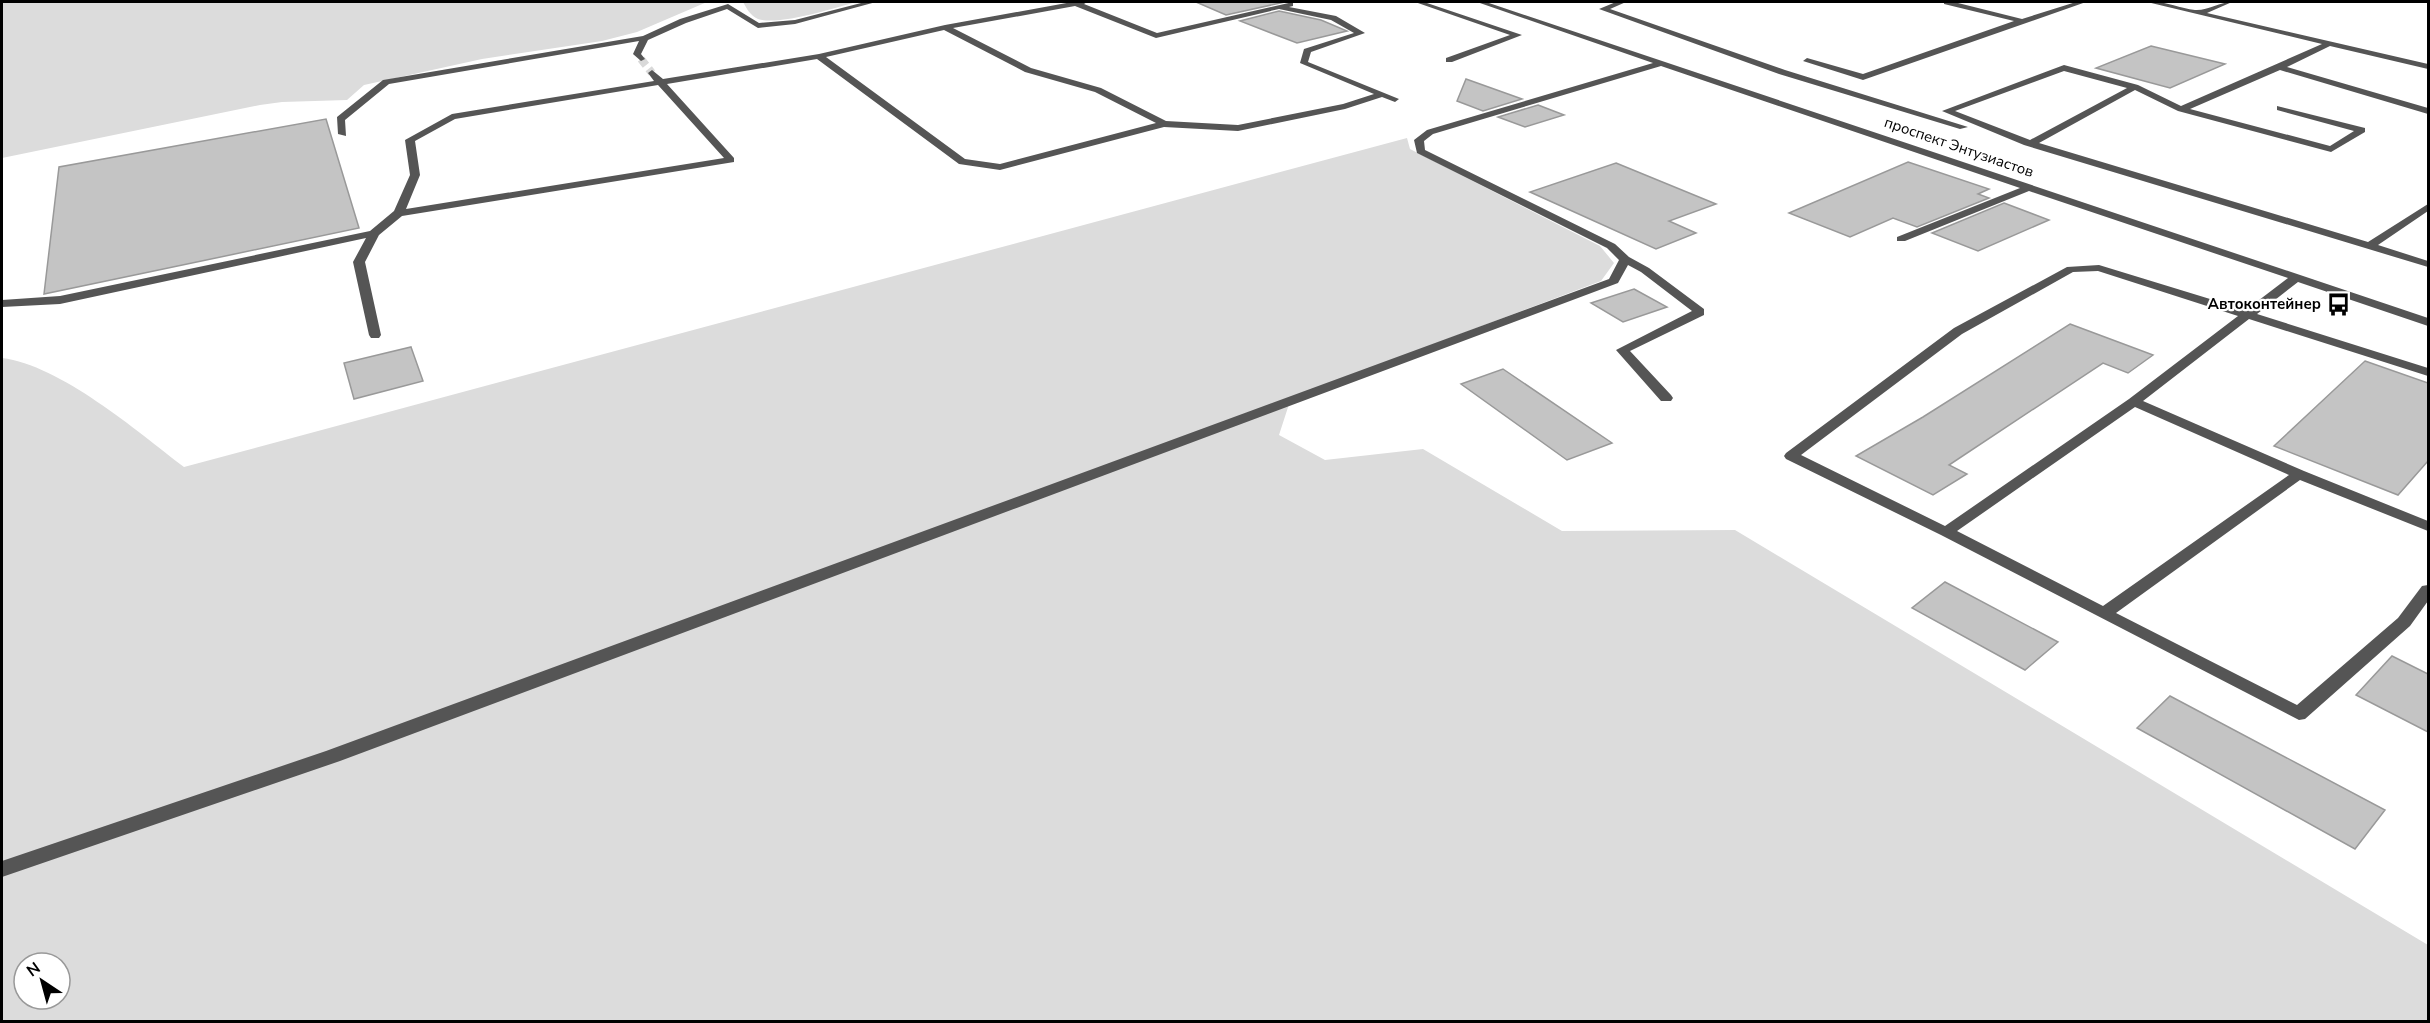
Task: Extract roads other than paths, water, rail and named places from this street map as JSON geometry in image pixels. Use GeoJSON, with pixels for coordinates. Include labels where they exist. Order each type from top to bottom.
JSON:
{"type":"FeatureCollection","features":[{"type":"Feature","properties":{"kind":"street"},"geometry":{"type":"LineString","coordinates":[[343,134],[340,119],[386,82],[645,38],[729,4],[758,26],[795,22],[872,2]]}},
{"type":"Feature","properties":{"kind":"street"},"geometry":{"type":"LineString","coordinates":[[375,335],[359,262],[374,233],[399,213],[415,175],[410,140],[452,117],[819,56],[945,27],[1079,2],[1156,36],[1302,2]]}},
{"type":"Feature","properties":{"kind":"street"},"geometry":{"type":"LineString","coordinates":[[1418,2],[1518,35],[1449,60]]}},
{"type":"Feature","properties":{"kind":"street","name":"проспект Энтузиастов"},"geometry":{"type":"LineString","coordinates":[[1480,2],[2428,321]]}},
{"type":"Feature","properties":{"kind":"street"},"geometry":{"type":"LineString","coordinates":[[1622,2],[1604,9],[1727,54],[1908,112],[2031,144],[2428,264]]}},
{"type":"Feature","properties":{"kind":"street"},"geometry":{"type":"LineString","coordinates":[[1947,2],[2022,21]]}},
{"type":"Feature","properties":{"kind":"street"},"geometry":{"type":"LineString","coordinates":[[1807,61],[1863,77],[2082,2]]}},
{"type":"Feature","properties":{"kind":"street"},"geometry":{"type":"LineString","coordinates":[[2151,2],[2428,66]]}},
{"type":"Feature","properties":{"kind":"street"},"geometry":{"type":"LineString","coordinates":[[2198,13],[2229,2]]}},
{"type":"Feature","properties":{"kind":"street"},"geometry":{"type":"LineString","coordinates":[[1280,7],[1333,18],[1361,33],[1307,51],[1304,63],[1395,99]]}},
{"type":"Feature","properties":{"kind":"street"},"geometry":{"type":"LineString","coordinates":[[945,27],[1028,70],[1098,90],[1164,124]]}},
{"type":"Feature","properties":{"kind":"street"},"geometry":{"type":"LineString","coordinates":[[641,59],[637,54],[645,38]]}},
{"type":"Feature","properties":{"kind":"street"},"geometry":{"type":"LineString","coordinates":[[2181,109],[2330,43]]}},
{"type":"Feature","properties":{"kind":"street"},"geometry":{"type":"LineString","coordinates":[[819,56],[962,162],[1000,167],[1164,124],[1238,128],[1345,106],[1382,94]]}},
{"type":"Feature","properties":{"kind":"street"},"geometry":{"type":"LineString","coordinates":[[1662,63],[1430,132],[1419,140],[1420,151],[1611,246],[1625,259],[1645,270],[1700,312],[1622,350],[1666,398]]}},
{"type":"Feature","properties":{"kind":"street"},"geometry":{"type":"LineString","coordinates":[[2279,67],[2428,111]]}},
{"type":"Feature","properties":{"kind":"street"},"geometry":{"type":"LineString","coordinates":[[2031,144],[1947,111],[2064,68],[2135,87],[2181,109],[2331,149],[2362,130],[2280,108]]}},
{"type":"Feature","properties":{"kind":"street"},"geometry":{"type":"LineString","coordinates":[[399,213],[731,160],[652,73]]}},
{"type":"Feature","properties":{"kind":"street"},"geometry":{"type":"LineString","coordinates":[[2031,144],[2135,87]]}},
{"type":"Feature","properties":{"kind":"street"},"geometry":{"type":"LineString","coordinates":[[1901,239],[2030,186]]}},
{"type":"Feature","properties":{"kind":"street"},"geometry":{"type":"LineString","coordinates":[[2369,246],[2428,207]]}},
{"type":"Feature","properties":{"kind":"street"},"geometry":{"type":"LineString","coordinates":[[2,304],[60,300],[374,233]]}},
{"type":"Feature","properties":{"kind":"street"},"geometry":{"type":"LineString","coordinates":[[2,868],[333,756],[1603,285],[1614,280],[1625,259]]}},
{"type":"Feature","properties":{"kind":"street"},"geometry":{"type":"LineString","coordinates":[[2428,372],[2099,268],[2072,269],[1958,331],[1791,456],[1946,532],[2299,714],[2404,622],[2428,590]]}},
{"type":"Feature","properties":{"kind":"street"},"geometry":{"type":"LineString","coordinates":[[1946,532],[2134,402],[2297,277]]}},
{"type":"Feature","properties":{"kind":"street"},"geometry":{"type":"LineString","coordinates":[[2134,402],[2300,474],[2428,526]]}},
{"type":"Feature","properties":{"kind":"street"},"geometry":{"type":"LineString","coordinates":[[2104,613],[2300,474]]}},
{"type":"Feature","properties":{"kind":"tunnel"},"geometry":{"type":"LineString","coordinates":[[641,59],[652,73]]}},
{"type":"Feature","properties":{"kind":"place","name":"Автоконтейнер"},"geometry":{"type":"Point","coordinates":[2339,304]}}]}
